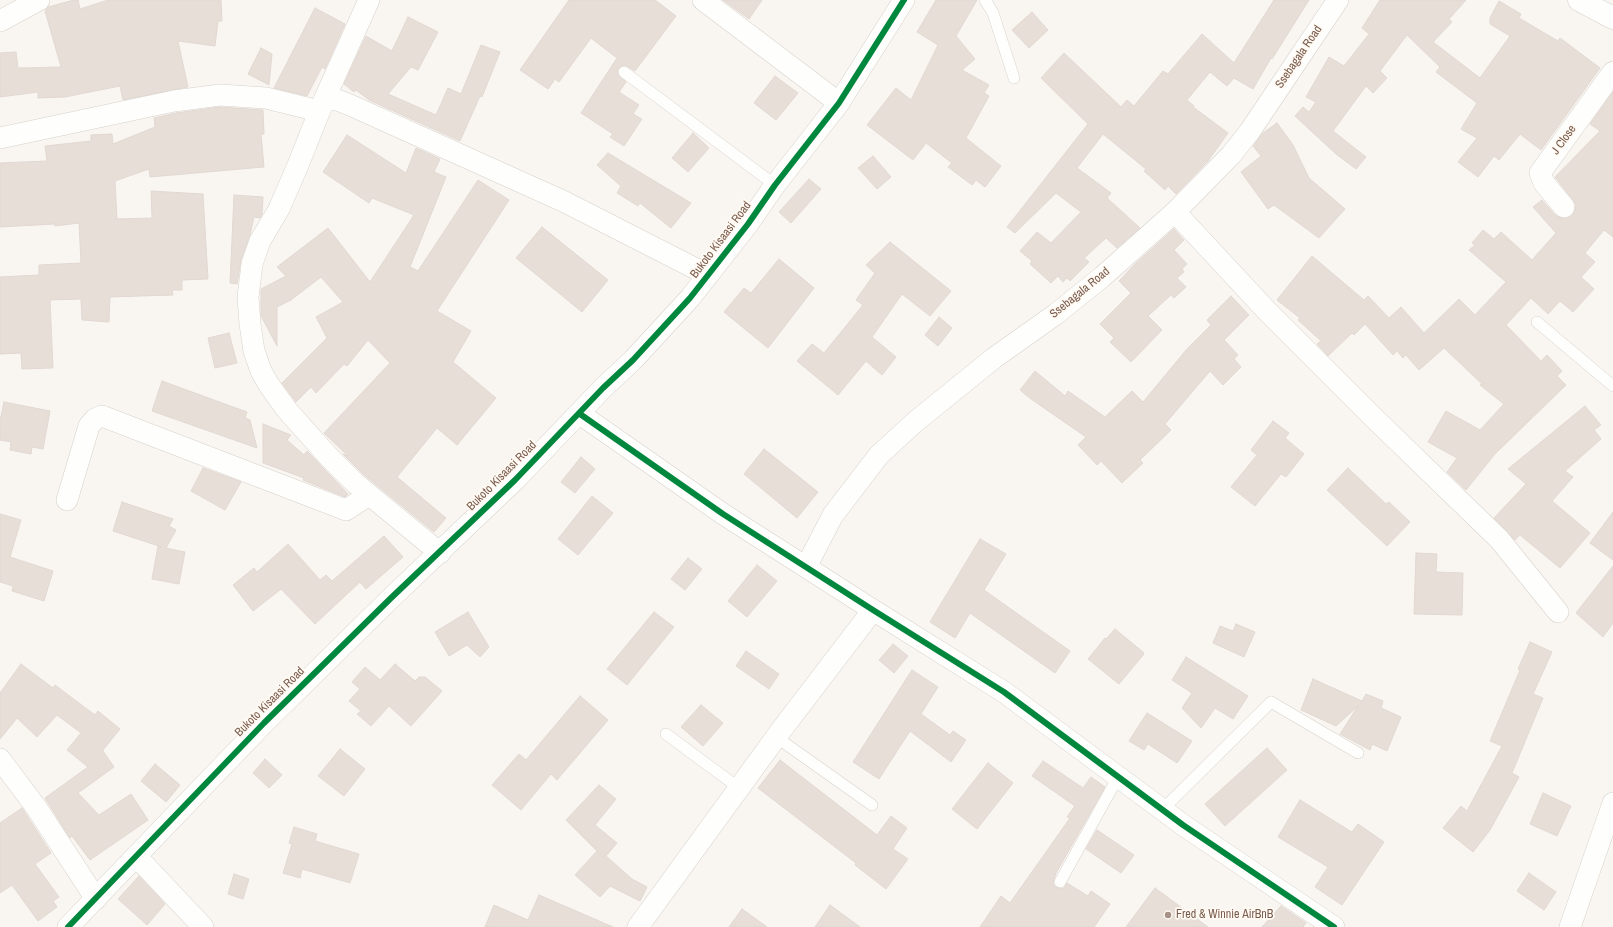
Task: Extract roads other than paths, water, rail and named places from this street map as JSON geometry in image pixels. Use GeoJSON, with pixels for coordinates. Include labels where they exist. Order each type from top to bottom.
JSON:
{"type":"FeatureCollection","features":[{"type":"Feature","properties":{"kind":"street"},"geometry":{"type":"LineString","coordinates":[[0,21],[39,0]]}},
{"type":"Feature","properties":{"kind":"street"},"geometry":{"type":"LineString","coordinates":[[369,0],[322,106],[279,209],[260,241],[252,264],[248,297],[250,324],[254,351],[261,371],[287,410],[328,456],[369,495],[440,553]]}},
{"type":"Feature","properties":{"kind":"street"},"geometry":{"type":"LineString","coordinates":[[703,0],[839,103]]}},
{"type":"Feature","properties":{"kind":"street","name":"Bukoto Kisaasi Road"},"geometry":{"type":"LineString","coordinates":[[68,927],[264,723],[515,480],[580,414],[603,388],[638,354],[690,298],[839,103],[904,0]]}},
{"type":"Feature","properties":{"kind":"street","name":"Ssebagala Road"},"geometry":{"type":"LineString","coordinates":[[806,567],[833,515],[879,455],[915,422],[975,373],[1056,314],[1102,277],[1175,212],[1231,155],[1250,130],[1338,0]]}},
{"type":"Feature","properties":{"kind":"street"},"geometry":{"type":"LineString","coordinates":[[1579,0],[1613,18]]}},
{"type":"Feature","properties":{"kind":"street","name":"J Close"},"geometry":{"type":"LineString","coordinates":[[1564,207],[1544,183],[1540,173],[1613,72]]}},
{"type":"Feature","properties":{"kind":"street"},"geometry":{"type":"LineString","coordinates":[[0,138],[174,101],[220,95],[266,98],[322,106],[337,100],[350,104],[565,202],[708,275]]}},
{"type":"Feature","properties":{"kind":"street"},"geometry":{"type":"LineString","coordinates":[[1175,212],[1273,316],[1374,418],[1499,539],[1558,612]]}},
{"type":"Feature","properties":{"kind":"street"},"geometry":{"type":"LineString","coordinates":[[580,414],[723,514],[1004,692],[1162,810],[1334,927]]}},
{"type":"Feature","properties":{"kind":"street"},"geometry":{"type":"LineString","coordinates":[[67,500],[89,426],[95,419],[102,416],[346,510],[369,495]]}},
{"type":"Feature","properties":{"kind":"street"},"geometry":{"type":"LineString","coordinates":[[638,927],[776,737],[873,610]]}},
{"type":"Feature","properties":{"kind":"street"},"geometry":{"type":"LineString","coordinates":[[0,759],[36,807],[96,899]]}},
{"type":"Feature","properties":{"kind":"street"},"geometry":{"type":"LineString","coordinates":[[1570,927],[1613,802]]}},
{"type":"Feature","properties":{"kind":"street"},"geometry":{"type":"LineString","coordinates":[[136,856],[203,927]]}},
{"type":"Feature","properties":{"kind":"lane"},"geometry":{"type":"LineString","coordinates":[[985,0],[993,13],[1014,78]]}},
{"type":"Feature","properties":{"kind":"lane"},"geometry":{"type":"LineString","coordinates":[[624,72],[775,185]]}},
{"type":"Feature","properties":{"kind":"lane"},"geometry":{"type":"LineString","coordinates":[[1537,322],[1613,386]]}},
{"type":"Feature","properties":{"kind":"lane"},"geometry":{"type":"LineString","coordinates":[[1162,810],[1271,702],[1358,753]]}},
{"type":"Feature","properties":{"kind":"lane"},"geometry":{"type":"LineString","coordinates":[[666,734],[739,788]]}},
{"type":"Feature","properties":{"kind":"lane"},"geometry":{"type":"LineString","coordinates":[[776,737],[872,805]]}},
{"type":"Feature","properties":{"kind":"lane"},"geometry":{"type":"LineString","coordinates":[[1060,882],[1118,777]]}},
{"type":"Feature","properties":{"kind":"place","name":"Fred & Winnie AirBnB"},"geometry":{"type":"Point","coordinates":[1168,915]}}]}
